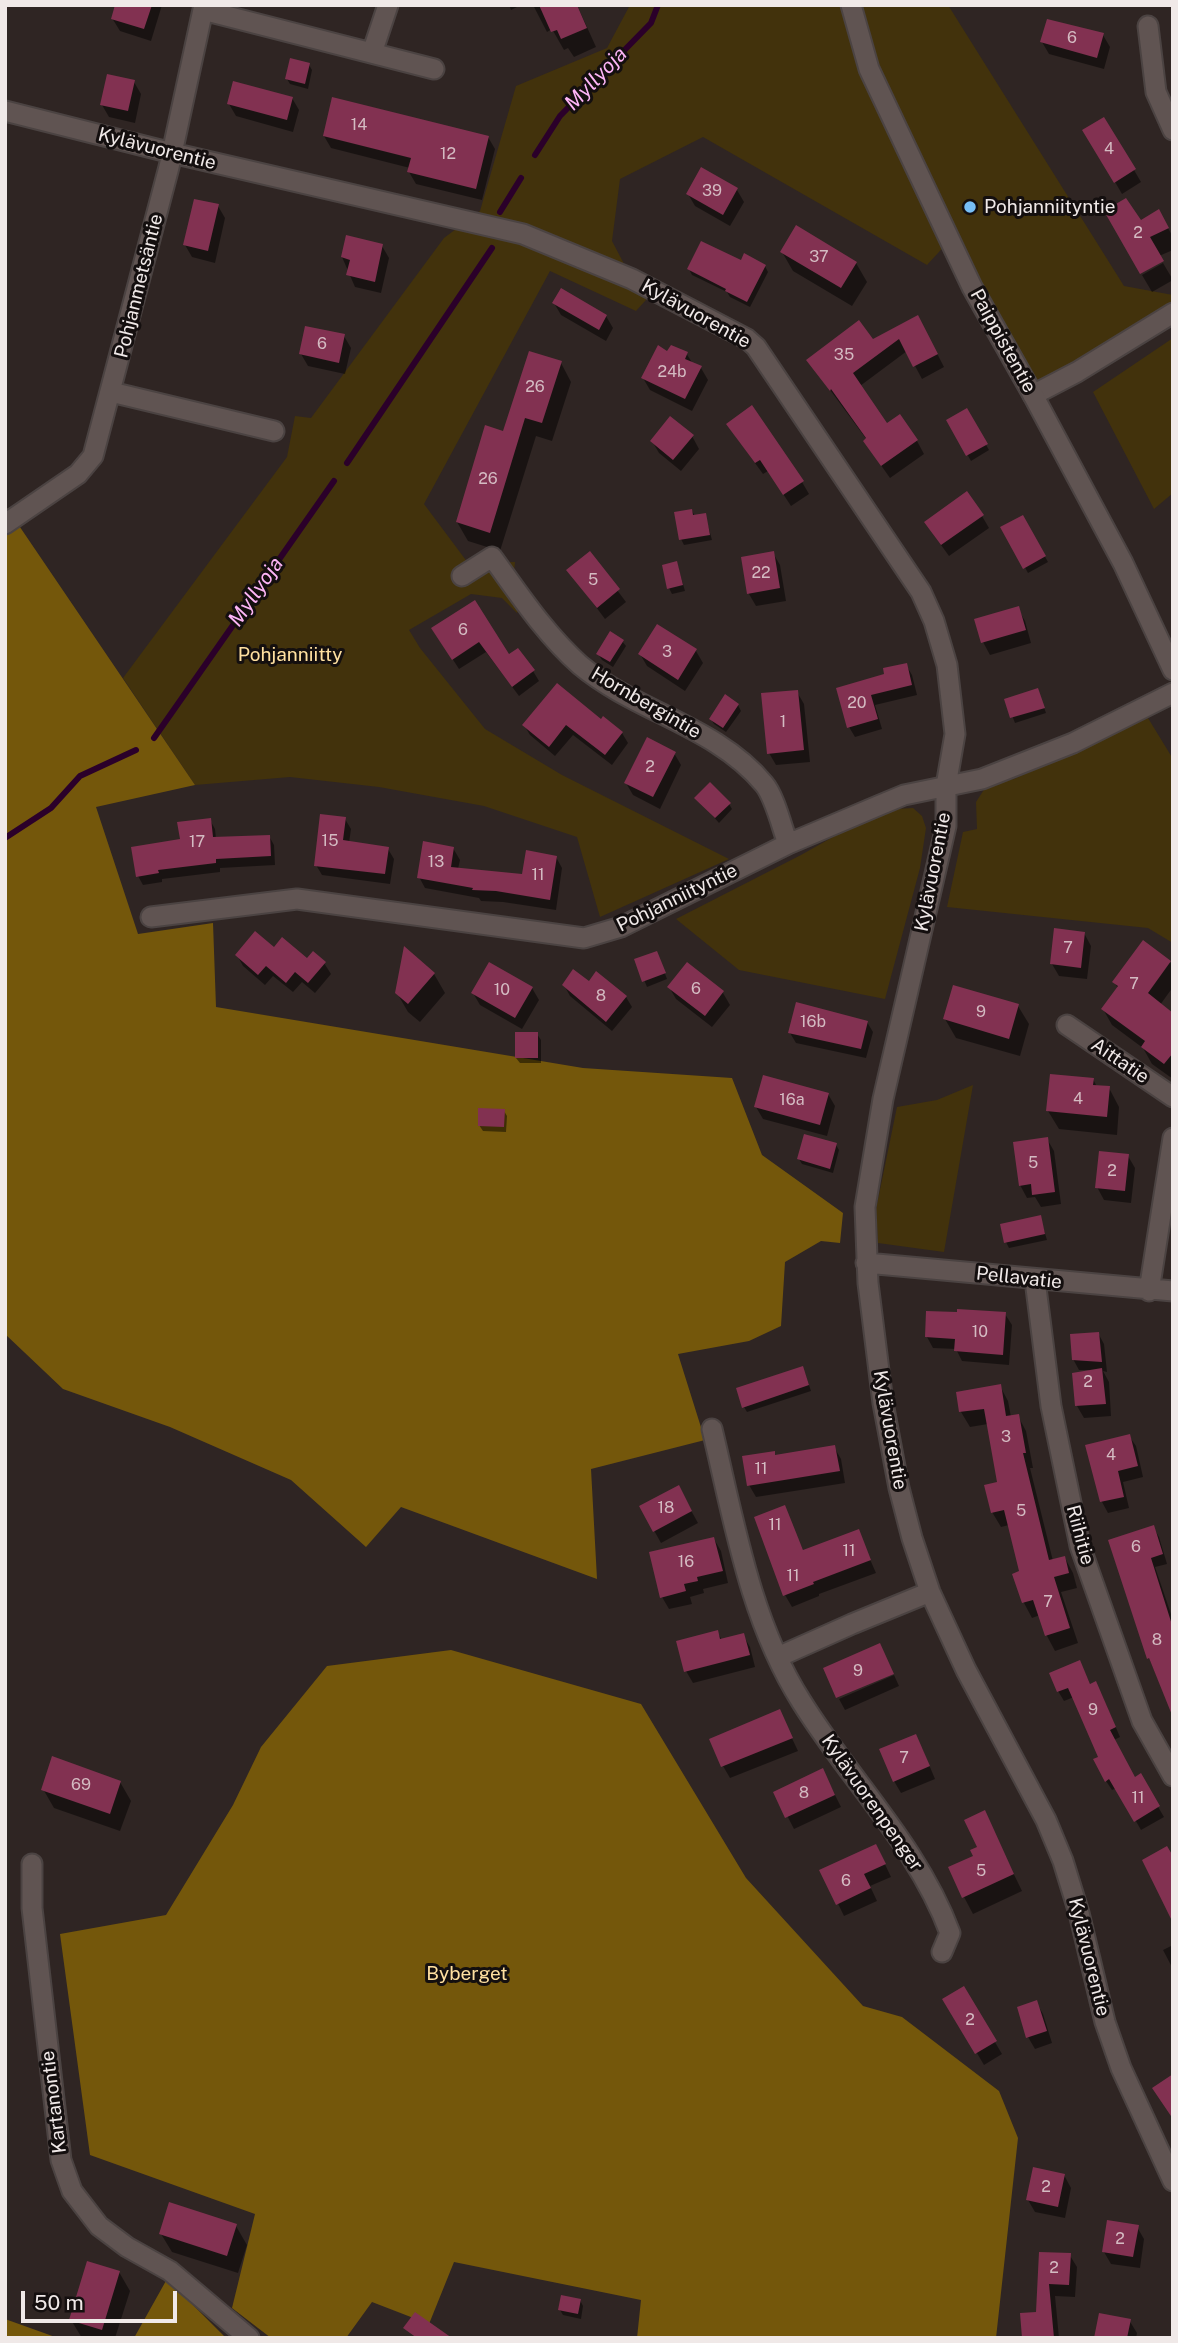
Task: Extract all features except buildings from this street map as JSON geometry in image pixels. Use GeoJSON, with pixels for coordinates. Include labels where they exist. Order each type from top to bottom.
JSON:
{"type":"FeatureCollection","features":[{"type":"Feature","properties":{"kind":"street"},"geometry":{"type":"LineString","coordinates":[[372,53],[388,5]]}},
{"type":"Feature","properties":{"kind":"street","name":"Paippistentie"},"geometry":{"type":"LineString","coordinates":[[851,5],[869,69],[972,287],[1123,563],[1173,670]]}},
{"type":"Feature","properties":{"kind":"street"},"geometry":{"type":"LineString","coordinates":[[203,8],[434,69]]}},
{"type":"Feature","properties":{"kind":"street","name":"Pohjanmetsäntie"},"geometry":{"type":"LineString","coordinates":[[5,524],[78,474],[93,456],[172,153],[203,8]]}},
{"type":"Feature","properties":{"kind":"street"},"geometry":{"type":"LineString","coordinates":[[1148,26],[1156,92],[1173,130]]}},
{"type":"Feature","properties":{"kind":"street","name":"Kylävuorentie"},"geometry":{"type":"LineString","coordinates":[[5,111],[172,153],[523,234],[632,279],[747,339],[756,346],[921,592],[934,621],[947,664],[955,734],[946,786],[946,825],[883,1099],[866,1207],[866,1264],[883,1403],[912,1538],[930,1592],[966,1670],[1046,1820],[1059,1851],[1079,1913],[1105,2022],[1121,2068],[1173,2181]]}},
{"type":"Feature","properties":{"kind":"street"},"geometry":{"type":"LineString","coordinates":[[1033,395],[1077,372],[1173,313]]}},
{"type":"Feature","properties":{"kind":"street"},"geometry":{"type":"LineString","coordinates":[[111,392],[274,431]]}},
{"type":"Feature","properties":{"kind":"street","name":"Hornbergintie"},"geometry":{"type":"LineString","coordinates":[[462,576],[492,557],[540,622],[581,665],[622,692],[735,755],[766,786],[788,844]]}},
{"type":"Feature","properties":{"kind":"street","name":"Pohjanniityntie"},"geometry":{"type":"LineString","coordinates":[[151,917],[297,899],[584,938],[621,927],[788,844],[904,795],[982,779],[1073,743],[1173,693]]}},
{"type":"Feature","properties":{"kind":"street","name":"Aittatie"},"geometry":{"type":"LineString","coordinates":[[1067,1025],[1173,1097]]}},
{"type":"Feature","properties":{"kind":"street"},"geometry":{"type":"LineString","coordinates":[[1149,1291],[1173,1138]]}},
{"type":"Feature","properties":{"kind":"street","name":"Pellavatie"},"geometry":{"type":"LineString","coordinates":[[866,1264],[1173,1292]]}},
{"type":"Feature","properties":{"kind":"street","name":"Riihitie"},"geometry":{"type":"LineString","coordinates":[[1035,1280],[1051,1406],[1080,1546],[1142,1721],[1173,1776]]}},
{"type":"Feature","properties":{"kind":"street","name":"Kylävuorenpenger"},"geometry":{"type":"LineString","coordinates":[[712,1429],[752,1594],[778,1657],[800,1700],[925,1878],[950,1933],[942,1952]]}},
{"type":"Feature","properties":{"kind":"street"},"geometry":{"type":"LineString","coordinates":[[778,1657],[930,1592]]}},
{"type":"Feature","properties":{"kind":"street","name":"Kartanontie"},"geometry":{"type":"LineString","coordinates":[[32,1864],[32,1908],[61,2160],[72,2191],[99,2226],[127,2247],[170,2271],[249,2338]]}},
{"type":"Feature","properties":{"kind":"green space","name":"Pohjanniitty"},"geometry":{"type":"Polygon","coordinates":[[[630,5],[948,5],[1124,286],[1173,295],[1173,313],[1033,395],[949,241],[927,265],[703,137],[620,179],[612,241],[632,279],[655,290],[636,311],[550,271],[424,504],[468,563],[515,562],[514,572],[524,588],[517,613],[502,598],[471,594],[409,630],[420,648],[485,729],[562,775],[729,859],[600,917],[577,837],[484,806],[379,787],[290,777],[195,785],[123,678],[287,457],[295,416],[311,418],[444,238],[480,211],[516,86],[607,48],[630,5]]]}},
{"type":"Feature","properties":{"kind":"green space"},"geometry":{"type":"Polygon","coordinates":[[[1173,338],[1173,493],[1154,509],[1093,392],[1173,338]]]}},
{"type":"Feature","properties":{"kind":"green space"},"geometry":{"type":"Polygon","coordinates":[[[5,505],[195,785],[96,807],[138,934],[213,923],[216,1007],[583,1068],[732,1078],[762,1155],[843,1213],[840,1243],[821,1241],[785,1262],[781,1326],[749,1341],[678,1354],[705,1440],[591,1469],[597,1579],[401,1507],[366,1547],[291,1480],[170,1427],[63,1389],[5,1334],[5,505]]]}},
{"type":"Feature","properties":{"kind":"green space"},"geometry":{"type":"Polygon","coordinates":[[[1148,718],[1173,759],[1173,943],[1148,928],[947,907],[963,832],[977,829],[976,802],[987,785],[1014,779],[1148,718]]]}},
{"type":"Feature","properties":{"kind":"green space"},"geometry":{"type":"Polygon","coordinates":[[[913,808],[922,816],[926,828],[920,868],[885,999],[739,970],[676,919],[801,855],[881,810],[913,808]]]}},
{"type":"Feature","properties":{"kind":"green space"},"geometry":{"type":"Polygon","coordinates":[[[973,1085],[944,1252],[878,1243],[876,1209],[897,1107],[937,1100],[973,1085]]]}},
{"type":"Feature","properties":{"kind":"green space","name":"Byberget"},"geometry":{"type":"Polygon","coordinates":[[[451,1650],[641,1704],[746,1878],[863,2006],[902,2017],[999,2091],[1018,2138],[996,2338],[637,2338],[641,2300],[454,2262],[429,2324],[372,2302],[346,2338],[271,2338],[232,2308],[255,2214],[90,2155],[60,1934],[166,1915],[233,1805],[261,1747],[327,1666],[451,1650]]]}},
{"type":"Feature","properties":{"kind":"green space"},"geometry":{"type":"Polygon","coordinates":[[[167,2279],[226,2338],[134,2338],[167,2279]]]}},
{"type":"Feature","properties":{"kind":"green space"},"geometry":{"type":"Polygon","coordinates":[[[5,2319],[58,2338],[5,2338],[5,2319]]]}},
{"type":"Feature","properties":{"kind":"waterway","name":"Myllyoja"},"geometry":{"type":"LineString","coordinates":[[535,155],[560,116],[651,23],[658,5]]}},
{"type":"Feature","properties":{"kind":"waterway","name":"Myllyoja"},"geometry":{"type":"LineString","coordinates":[[500,212],[521,178]]}},
{"type":"Feature","properties":{"kind":"waterway","name":"Myllyoja"},"geometry":{"type":"LineString","coordinates":[[347,463],[492,248]]}},
{"type":"Feature","properties":{"kind":"waterway","name":"Myllyoja"},"geometry":{"type":"LineString","coordinates":[[154,738],[334,481]]}},
{"type":"Feature","properties":{"kind":"waterway","name":"Myllyoja"},"geometry":{"type":"LineString","coordinates":[[5,838],[51,808],[80,776],[136,750]]}},
{"type":"Feature","properties":{"kind":"place","name":"Pohjanniityntie"},"geometry":{"type":"Point","coordinates":[970,207]}}]}
